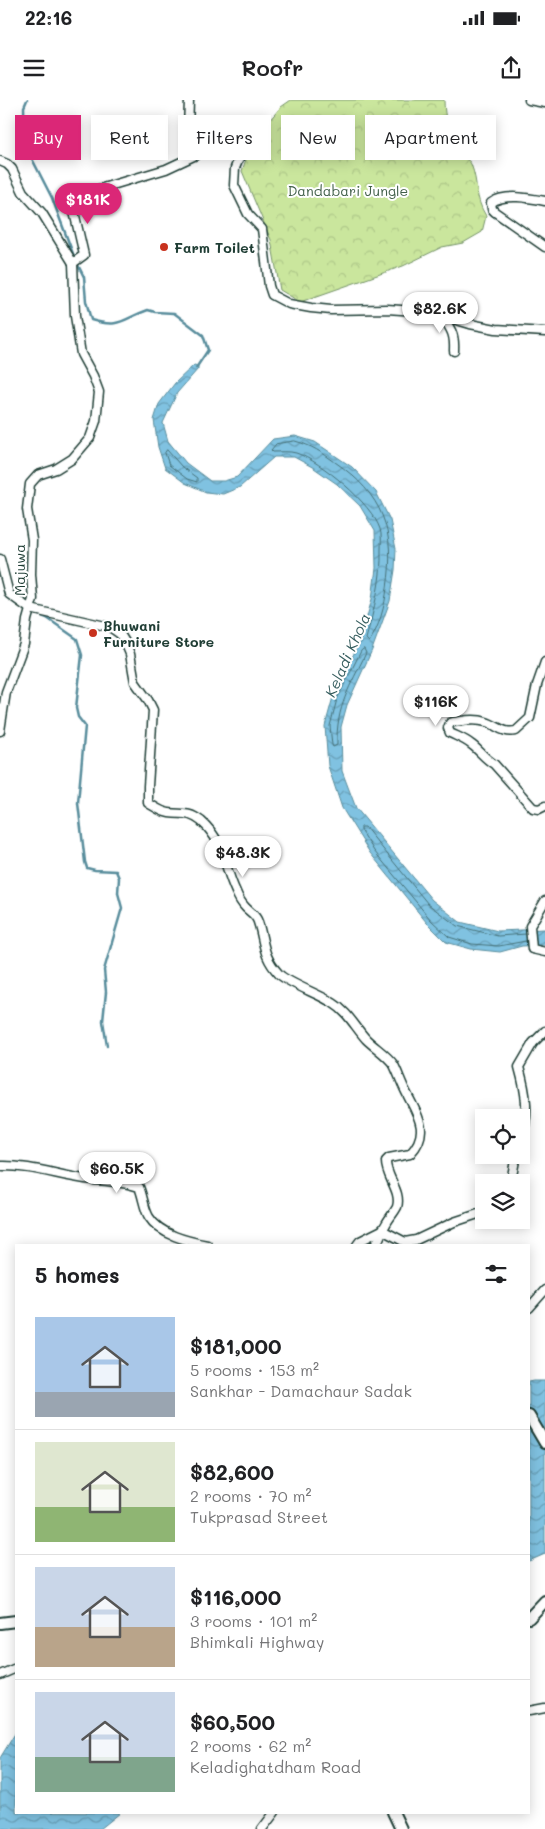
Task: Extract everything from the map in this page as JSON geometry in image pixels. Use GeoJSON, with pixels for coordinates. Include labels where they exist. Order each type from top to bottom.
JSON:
{"type":"FeatureCollection","features":[{"type":"Feature","properties":{"kind":"main road"},"geometry":{"type":"LineString","coordinates":[[530,1418],[545,1443]]}},
{"type":"Feature","properties":{"kind":"main road"},"geometry":{"type":"LineString","coordinates":[[530,1617],[545,1601]]}},
{"type":"Feature","properties":{"kind":"main road"},"geometry":{"type":"LineString","coordinates":[[0,1623],[15,1620]]}},
{"type":"Feature","properties":{"kind":"main road"},"geometry":{"type":"LineString","coordinates":[[394,1814],[402,1829]]}},
{"type":"Feature","properties":{"kind":"street"},"geometry":{"type":"LineString","coordinates":[[189,100],[189,115]]}},
{"type":"Feature","properties":{"kind":"street"},"geometry":{"type":"LineString","coordinates":[[529,100],[545,103]]}},
{"type":"Feature","properties":{"kind":"street"},"geometry":{"type":"LineString","coordinates":[[0,161],[7,164],[12,170],[23,192],[42,214],[73,263],[83,256],[84,253],[72,203],[79,195],[160,171],[185,160]]}},
{"type":"Feature","properties":{"kind":"street"},"geometry":{"type":"LineString","coordinates":[[238,160],[235,168],[234,185],[248,214],[262,229],[269,286],[272,295],[289,304],[311,308],[331,310],[387,309],[441,314],[470,324],[496,329],[545,332]]}},
{"type":"Feature","properties":{"kind":"street"},"geometry":{"type":"LineString","coordinates":[[545,201],[532,198],[497,199],[492,203],[492,209],[545,247]]}},
{"type":"Feature","properties":{"kind":"street","name":"Majuwa"},"geometry":{"type":"LineString","coordinates":[[0,731],[6,692],[24,644],[33,599],[31,574],[32,540],[27,509],[30,484],[38,475],[56,469],[72,459],[90,438],[96,421],[99,392],[81,354],[75,316],[73,263]]}},
{"type":"Feature","properties":{"kind":"street"},"geometry":{"type":"LineString","coordinates":[[441,314],[453,331],[455,340],[454,350]]}},
{"type":"Feature","properties":{"kind":"street"},"geometry":{"type":"LineString","coordinates":[[0,559],[9,594],[30,609],[110,627],[120,634],[130,654],[134,682],[153,710],[148,803],[169,813],[182,812],[193,816],[204,824],[216,837],[236,893],[246,908],[258,920],[268,961],[280,976],[334,1004],[347,1014],[366,1038],[394,1064],[419,1116],[420,1134],[419,1142],[410,1154],[386,1160],[385,1168],[395,1190],[397,1205],[382,1230],[381,1239],[376,1244]]}},
{"type":"Feature","properties":{"kind":"street"},"geometry":{"type":"LineString","coordinates":[[545,662],[530,718],[516,732],[506,732],[479,720],[453,722],[450,723],[448,728],[450,733],[463,738],[494,764],[533,808],[545,806]]}},
{"type":"Feature","properties":{"kind":"street"},"geometry":{"type":"LineString","coordinates":[[545,901],[530,926],[532,948],[545,952]]}},
{"type":"Feature","properties":{"kind":"street"},"geometry":{"type":"LineString","coordinates":[[527,1109],[526,1094],[519,1068],[533,1043],[545,1031]]}},
{"type":"Feature","properties":{"kind":"street"},"geometry":{"type":"LineString","coordinates":[[0,1166],[13,1166],[84,1179],[130,1183],[139,1187],[148,1216],[158,1226],[178,1237],[203,1244]]}},
{"type":"Feature","properties":{"kind":"street"},"geometry":{"type":"LineString","coordinates":[[382,1230],[405,1242],[416,1240],[454,1222],[475,1215]]}},
{"type":"Feature","properties":{"kind":"street"},"geometry":{"type":"LineString","coordinates":[[358,1244],[382,1230]]}},
{"type":"Feature","properties":{"kind":"street"},"geometry":{"type":"LineString","coordinates":[[530,1307],[545,1290]]}},
{"type":"Feature","properties":{"kind":"street"},"geometry":{"type":"LineString","coordinates":[[0,1675],[15,1668]]}},
{"type":"Feature","properties":{"kind":"street"},"geometry":{"type":"LineString","coordinates":[[530,1711],[545,1708]]}},
{"type":"Feature","properties":{"kind":"street"},"geometry":{"type":"LineString","coordinates":[[262,1829],[273,1814]]}},
{"type":"Feature","properties":{"kind":"green space","name":"Dandabari Jungle"},"geometry":{"type":"Polygon","coordinates":[[[291,100],[444,100],[446,115],[365,115],[365,160],[467,160],[471,164],[480,203],[486,216],[482,232],[463,243],[442,247],[403,266],[300,302],[280,290],[271,240],[242,171],[246,160],[271,160],[271,118],[281,107],[291,100]]]}},
{"type":"Feature","properties":{"kind":"water"},"geometry":{"type":"Polygon","coordinates":[[[194,365],[198,366],[198,369],[177,393],[163,423],[168,441],[186,463],[210,481],[224,481],[237,477],[273,439],[295,436],[315,442],[352,467],[376,492],[390,520],[396,549],[390,601],[372,650],[347,705],[341,727],[342,771],[356,808],[432,900],[460,922],[498,931],[545,929],[545,945],[522,946],[500,952],[471,949],[446,942],[427,923],[370,853],[342,808],[328,766],[325,726],[333,697],[360,641],[372,599],[376,568],[375,531],[360,506],[337,484],[294,457],[274,457],[240,487],[223,494],[206,492],[185,483],[165,468],[158,447],[154,420],[159,404],[175,383],[194,365]]]}},
{"type":"Feature","properties":{"kind":"water"},"geometry":{"type":"Polygon","coordinates":[[[545,1381],[545,1554],[530,1561],[530,1382],[545,1381]]]}},
{"type":"Feature","properties":{"kind":"water"},"geometry":{"type":"Polygon","coordinates":[[[15,1734],[15,1814],[119,1814],[100,1829],[0,1829],[0,1758],[15,1734]]]}},
{"type":"Feature","properties":{"kind":"waterway","name":"Keladi Khola"},"geometry":{"type":"LineString","coordinates":[[27,100],[24,107],[25,145],[52,198],[75,259],[84,277],[86,301],[91,320],[101,323],[121,322],[148,310],[174,313],[203,335],[208,350],[196,368]]}},
{"type":"Feature","properties":{"kind":"waterway"},"geometry":{"type":"LineString","coordinates":[[37,614],[47,618],[77,639],[82,655],[76,708],[78,717],[85,726],[78,803],[85,862],[87,868],[116,871],[119,878],[118,893],[122,908],[104,970],[106,992],[103,1021],[107,1046]]}},
{"type":"Feature","properties":{"kind":"place","name":"Farm Toilet"},"geometry":{"type":"Point","coordinates":[164,247]}},
{"type":"Feature","properties":{"kind":"place","name":"Bhuwani Furniture Store"},"geometry":{"type":"Point","coordinates":[93,633]}}]}
